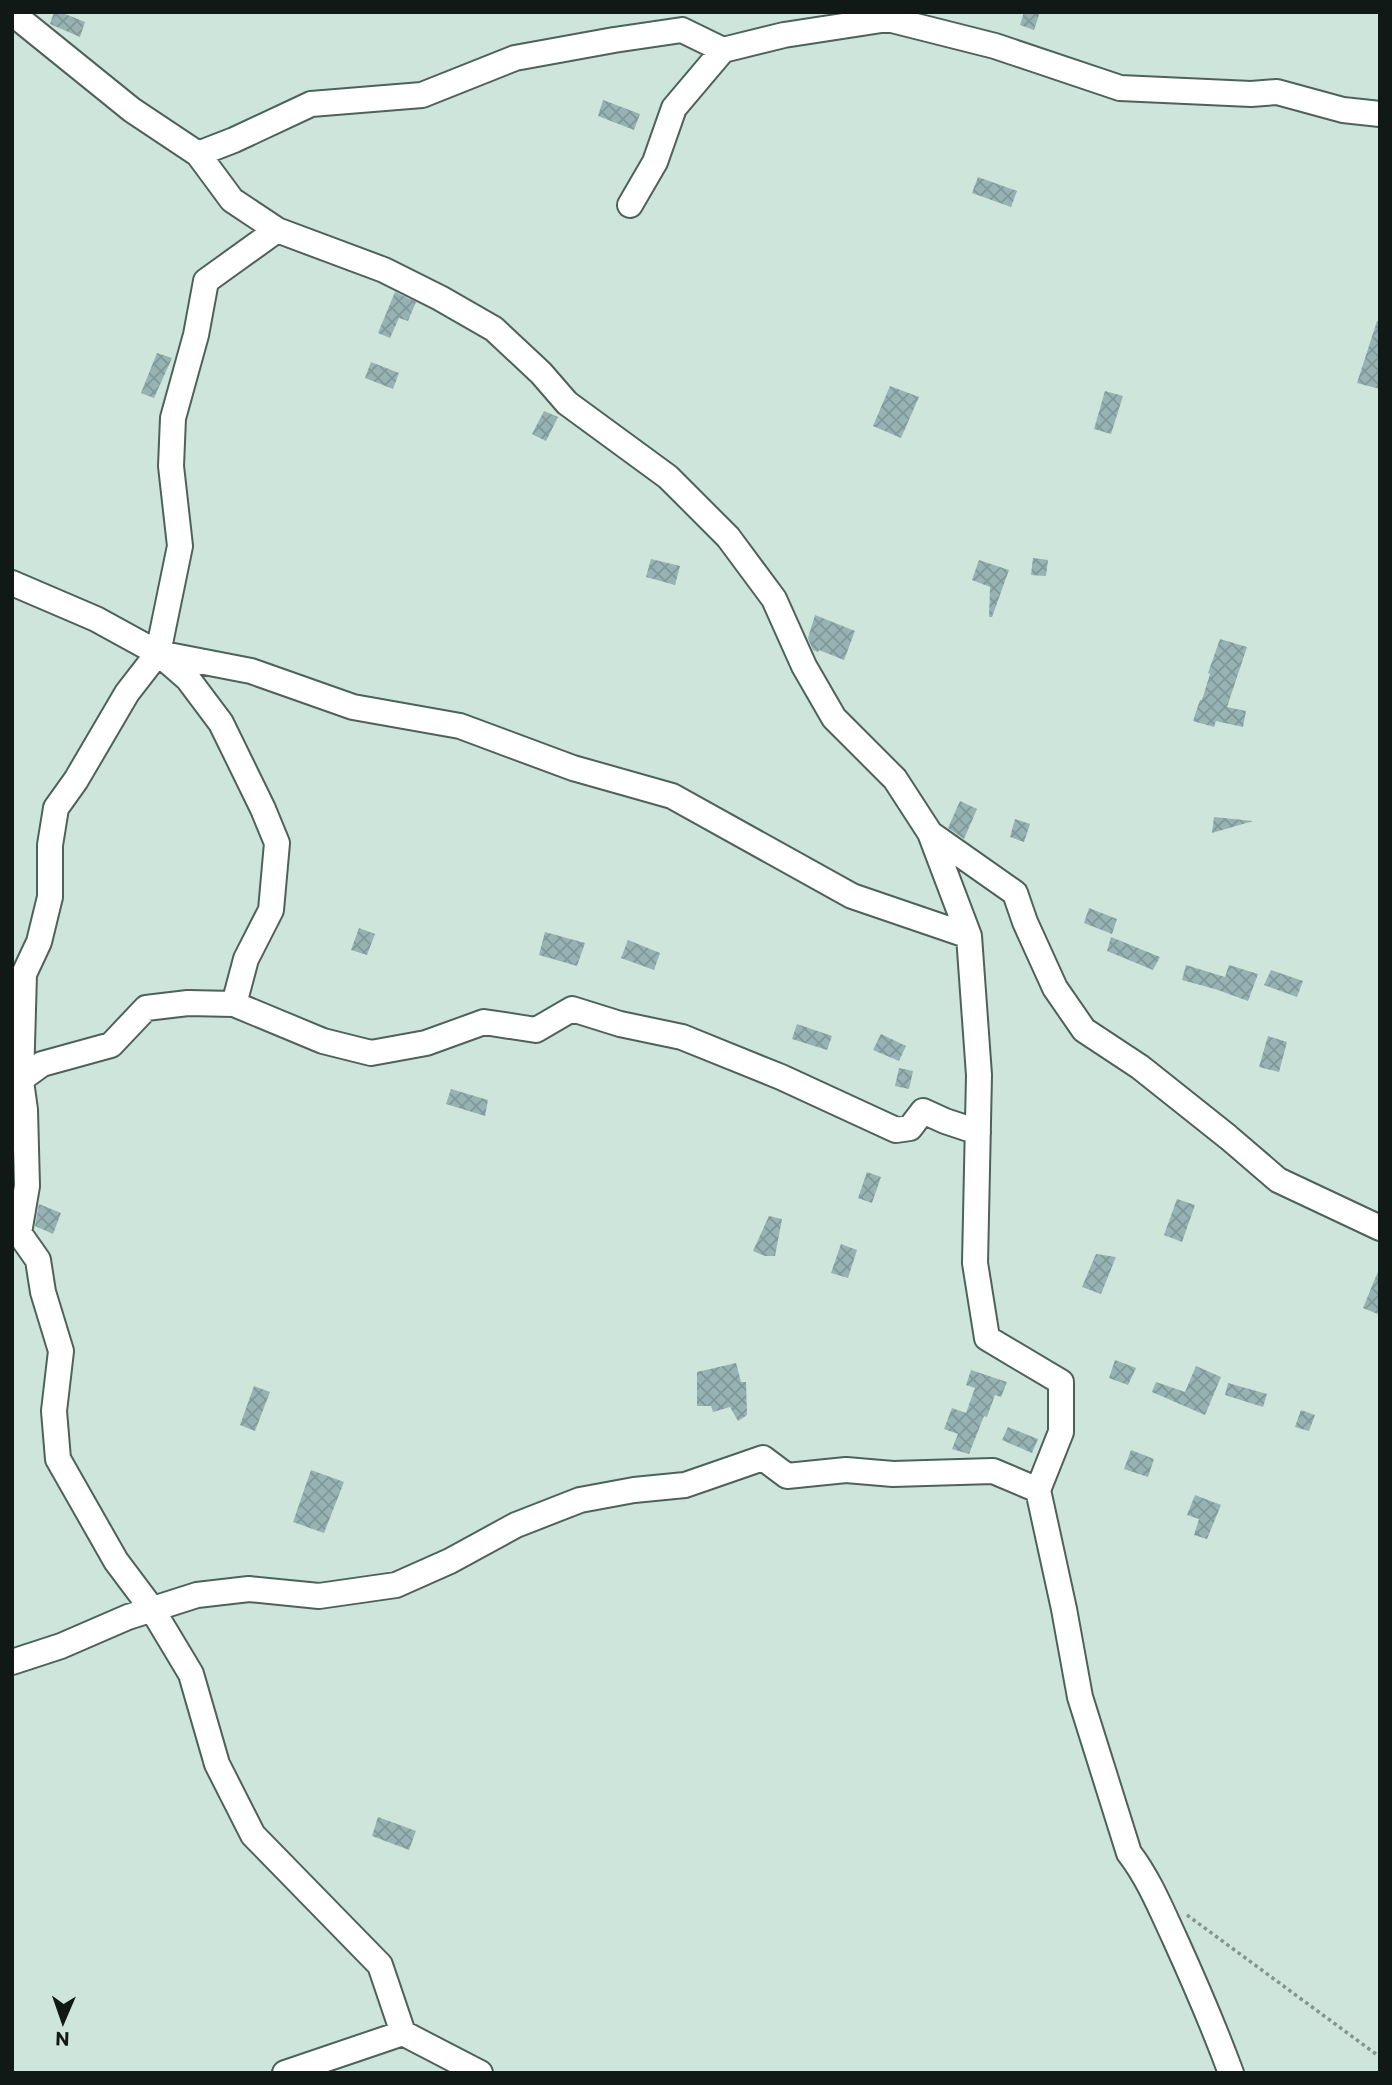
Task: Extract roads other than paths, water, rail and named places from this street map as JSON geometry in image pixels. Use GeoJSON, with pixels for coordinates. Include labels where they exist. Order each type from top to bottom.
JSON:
{"type":"FeatureCollection","features":[{"type":"Feature","properties":{"kind":"street"},"geometry":{"type":"LineString","coordinates":[[12,13],[132,110],[198,154],[232,200],[277,230],[384,270],[494,329],[541,373],[566,403],[668,477],[728,537],[774,599],[804,666],[834,718],[895,779],[930,833],[969,936],[979,1075],[975,1262],[987,1338],[1061,1382],[1061,1432],[1038,1490],[1065,1609],[1080,1696],[1129,1853],[1141,1868],[1153,1891],[1211,2018],[1231,2073]]}},
{"type":"Feature","properties":{"kind":"street"},"geometry":{"type":"LineString","coordinates":[[630,205],[655,162],[674,108],[723,50],[784,35],[888,19],[995,46],[1120,88],[1251,94],[1277,92],[1343,110],[1380,114]]}},
{"type":"Feature","properties":{"kind":"street"},"geometry":{"type":"LineString","coordinates":[[198,154],[311,104],[422,95],[515,58],[682,30],[723,50]]}},
{"type":"Feature","properties":{"kind":"street"},"geometry":{"type":"LineString","coordinates":[[277,230],[206,281],[196,335],[173,418],[171,466],[180,546],[158,653],[127,693],[76,780],[56,808],[50,845],[50,897],[39,943],[24,974],[16,1083],[25,1110],[27,1185],[19,1233],[38,1260],[43,1292],[61,1351],[54,1411],[58,1459],[116,1561],[152,1609],[191,1674],[217,1764],[253,1835],[380,1965],[403,2033],[480,2073]]}},
{"type":"Feature","properties":{"kind":"street"},"geometry":{"type":"LineString","coordinates":[[12,583],[96,619],[158,653],[188,679],[221,723],[277,844],[271,910],[246,959],[234,1004]]}},
{"type":"Feature","properties":{"kind":"street"},"geometry":{"type":"LineString","coordinates":[[158,653],[251,671],[354,707],[460,726],[573,768],[672,796],[852,895],[969,936]]}},
{"type":"Feature","properties":{"kind":"street"},"geometry":{"type":"LineString","coordinates":[[930,833],[1015,893],[1055,988],[1084,1030],[1140,1067],[1278,1180],[1380,1228]]}},
{"type":"Feature","properties":{"kind":"street"},"geometry":{"type":"LineString","coordinates":[[16,1083],[42,1064],[111,1045],[146,1009],[187,1003],[234,1004],[323,1041],[371,1053],[426,1043],[484,1022],[536,1030],[572,1009],[620,1024],[682,1037],[781,1077],[896,1130],[911,1128],[923,1111],[978,1132]]}},
{"type":"Feature","properties":{"kind":"street"},"geometry":{"type":"LineString","coordinates":[[12,1662],[61,1646],[128,1617],[197,1595],[249,1589],[319,1596],[396,1585],[450,1561],[516,1525],[580,1500],[634,1490],[685,1485],[763,1458],[787,1476],[846,1470],[893,1474],[993,1471],[1038,1490]]}},
{"type":"Feature","properties":{"kind":"street"},"geometry":{"type":"LineString","coordinates":[[285,2073],[403,2033]]}}]}
